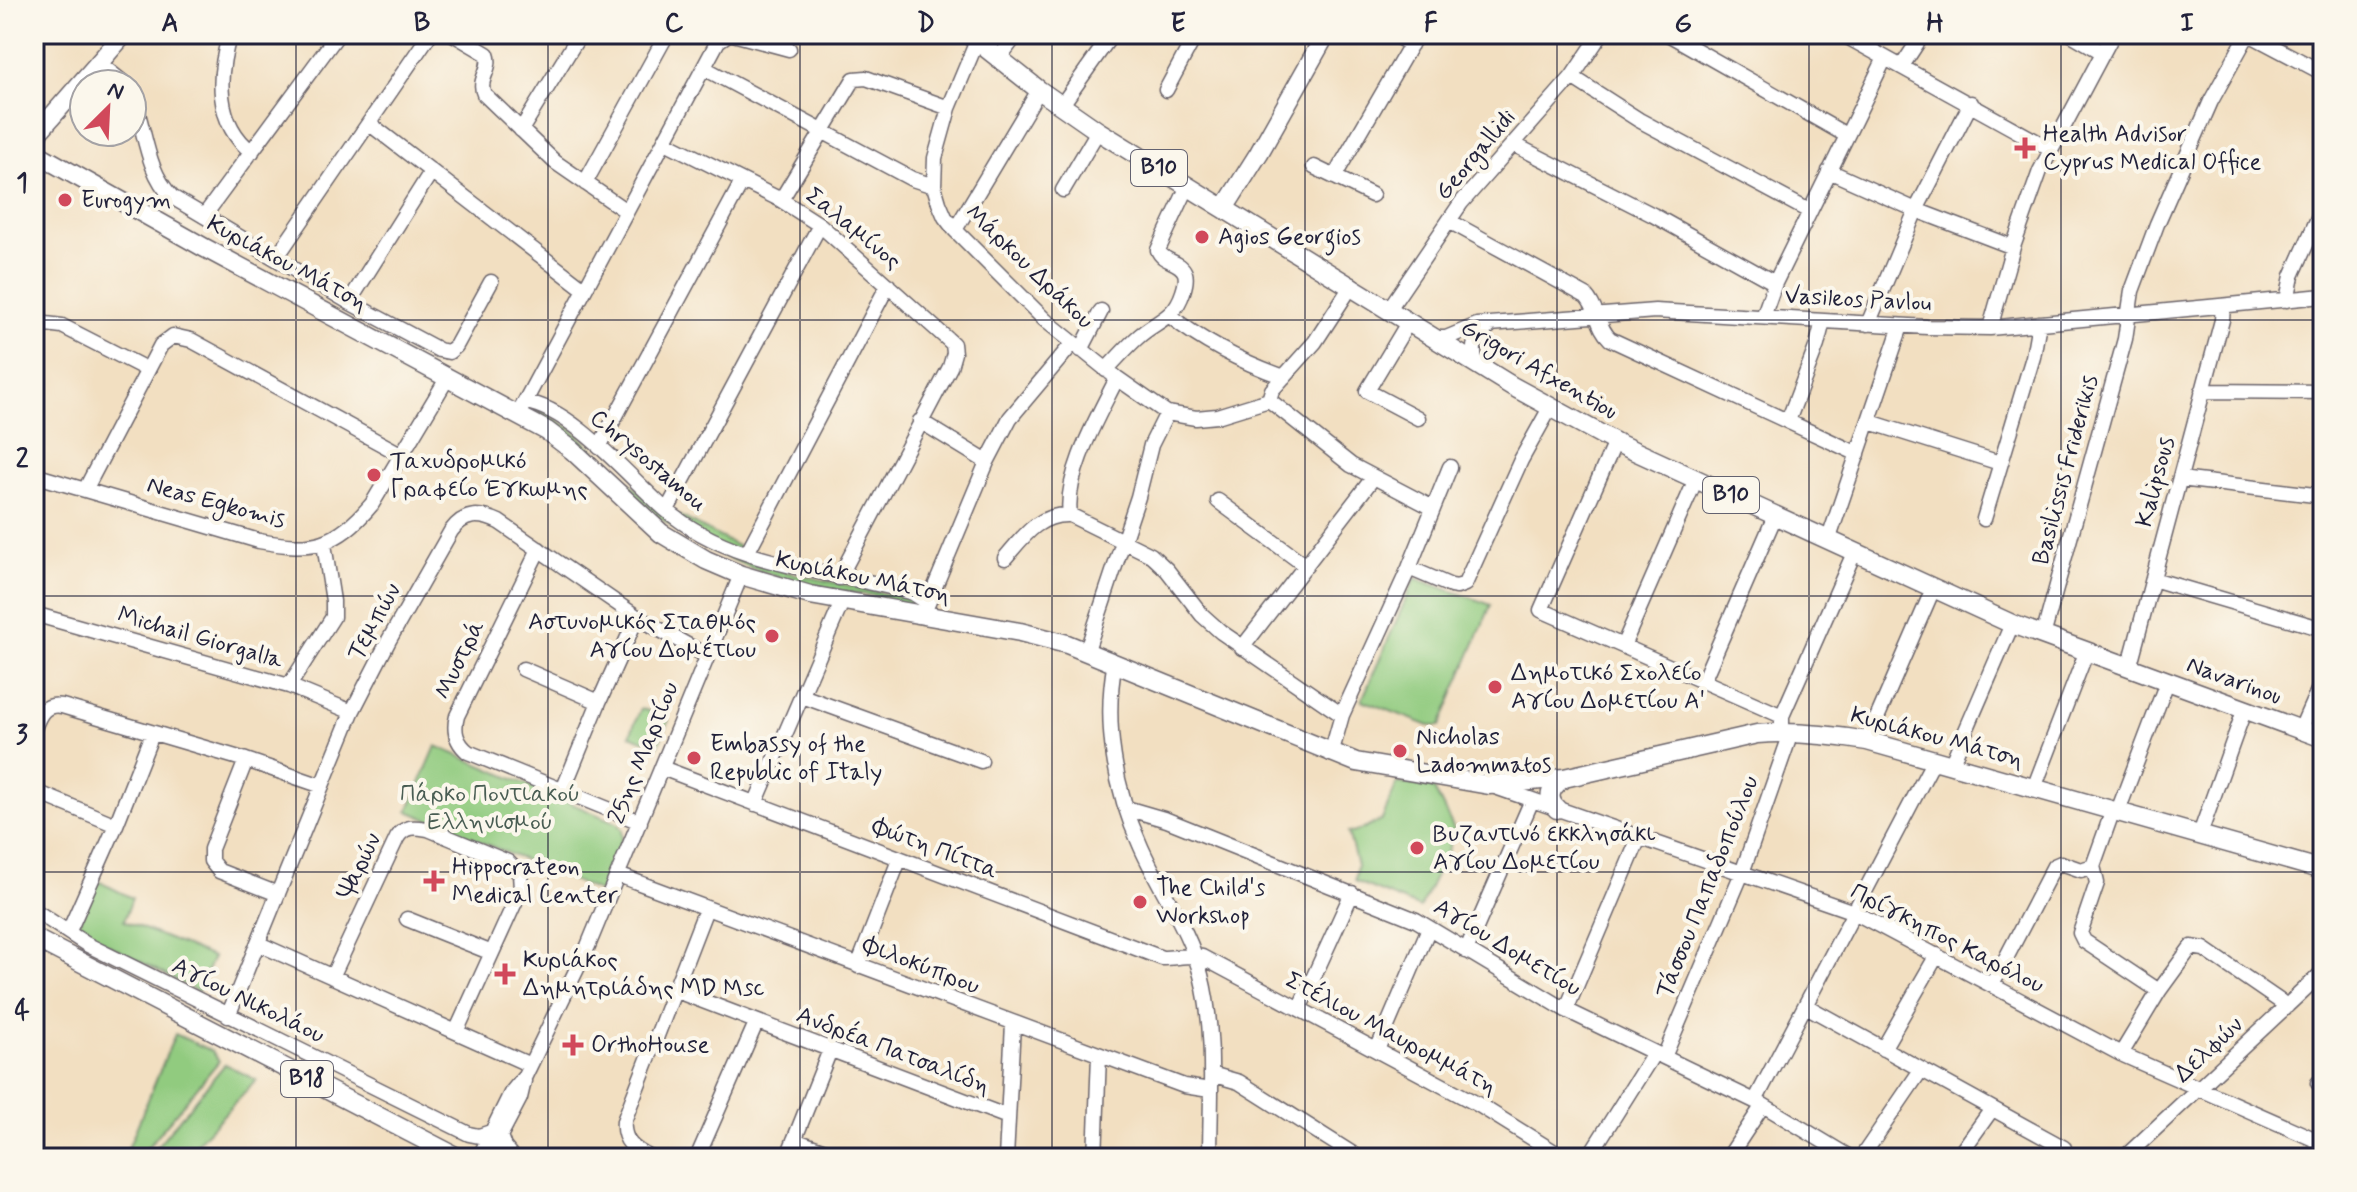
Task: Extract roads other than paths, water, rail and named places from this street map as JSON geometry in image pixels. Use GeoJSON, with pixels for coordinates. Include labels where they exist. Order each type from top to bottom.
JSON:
{"type":"FeatureCollection","features":[{"type":"Feature","properties":{"kind":"main road"},"geometry":{"type":"LineString","coordinates":[[34,137],[124,34]]}},
{"type":"Feature","properties":{"kind":"main road"},"geometry":{"type":"LineString","coordinates":[[1225,207],[1326,34]]}},
{"type":"Feature","properties":{"kind":"main road","name":"Grigori Afxentiou"},"geometry":{"type":"LineString","coordinates":[[972,38],[1098,131],[1550,408],[1615,442],[1933,589],[2012,624],[2129,668]]}},
{"type":"Feature","properties":{"kind":"main road"},"geometry":{"type":"LineString","coordinates":[[38,154],[68,109]]}},
{"type":"Feature","properties":{"kind":"main road","name":"Κυριάκου Μάτση"},"geometry":{"type":"LineString","coordinates":[[38,154],[203,247],[381,331],[448,377],[522,408],[672,540],[741,575],[779,588],[842,602],[926,609],[1087,650],[1356,762],[1489,785],[1564,778],[1785,727],[1867,741],[2323,870]]}},
{"type":"Feature","properties":{"kind":"main road","name":"Navarinou"},"geometry":{"type":"LineString","coordinates":[[2129,668],[2323,738]]}},
{"type":"Feature","properties":{"kind":"main road"},"geometry":{"type":"LineString","coordinates":[[1557,809],[1552,805],[1550,796],[1553,787],[1564,778]]}},
{"type":"Feature","properties":{"kind":"main road","name":"B18"},"geometry":{"type":"LineString","coordinates":[[34,938],[459,1158]]}},
{"type":"Feature","properties":{"kind":"main road","name":"B18"},"geometry":{"type":"LineString","coordinates":[[34,948],[437,1158]]}},
{"type":"Feature","properties":{"kind":"street"},"geometry":{"type":"LineString","coordinates":[[230,34],[223,62],[223,111],[239,142],[252,152]]}},
{"type":"Feature","properties":{"kind":"street"},"geometry":{"type":"LineString","coordinates":[[204,216],[338,34]]}},
{"type":"Feature","properties":{"kind":"street"},"geometry":{"type":"LineString","coordinates":[[276,258],[430,34]]}},
{"type":"Feature","properties":{"kind":"street"},"geometry":{"type":"LineString","coordinates":[[453,34],[470,38],[485,52],[489,60],[482,91],[555,162],[626,211]]}},
{"type":"Feature","properties":{"kind":"street"},"geometry":{"type":"LineString","coordinates":[[521,130],[580,34]]}},
{"type":"Feature","properties":{"kind":"street"},"geometry":{"type":"LineString","coordinates":[[585,183],[667,34]]}},
{"type":"Feature","properties":{"kind":"street"},"geometry":{"type":"LineString","coordinates":[[522,408],[718,41],[730,34],[789,49]]}},
{"type":"Feature","properties":{"kind":"street"},"geometry":{"type":"LineString","coordinates":[[999,58],[1017,34]]}},
{"type":"Feature","properties":{"kind":"street"},"geometry":{"type":"LineString","coordinates":[[1061,106],[1112,34]]}},
{"type":"Feature","properties":{"kind":"street"},"geometry":{"type":"LineString","coordinates":[[1166,90],[1195,34]]}},
{"type":"Feature","properties":{"kind":"street"},"geometry":{"type":"LineString","coordinates":[[1334,177],[1414,39],[1394,34]]}},
{"type":"Feature","properties":{"kind":"street","name":"Georgallidi"},"geometry":{"type":"LineString","coordinates":[[1389,309],[1469,193],[1572,77],[1601,34]]}},
{"type":"Feature","properties":{"kind":"street"},"geometry":{"type":"LineString","coordinates":[[1668,34],[1846,135]]}},
{"type":"Feature","properties":{"kind":"street"},"geometry":{"type":"LineString","coordinates":[[1842,34],[2050,149]]}},
{"type":"Feature","properties":{"kind":"street"},"geometry":{"type":"LineString","coordinates":[[1902,66],[1923,34]]}},
{"type":"Feature","properties":{"kind":"street"},"geometry":{"type":"LineString","coordinates":[[2071,34],[2102,52]]}},
{"type":"Feature","properties":{"kind":"street"},"geometry":{"type":"LineString","coordinates":[[1990,328],[2013,247],[2050,149],[2113,34]]}},
{"type":"Feature","properties":{"kind":"street"},"geometry":{"type":"LineString","coordinates":[[2248,34],[2323,73]]}},
{"type":"Feature","properties":{"kind":"street","name":"Basilissis Friderikis"},"geometry":{"type":"LineString","coordinates":[[2043,636],[2125,339],[2132,291],[2189,147],[2248,34]]}},
{"type":"Feature","properties":{"kind":"street","name":"Μάρκου Δράκου"},"geometry":{"type":"LineString","coordinates":[[972,38],[935,158],[934,186],[945,217],[1045,320],[1077,347],[1101,311]]}},
{"type":"Feature","properties":{"kind":"street"},"geometry":{"type":"LineString","coordinates":[[1763,317],[1775,283],[1885,58]]}},
{"type":"Feature","properties":{"kind":"street"},"geometry":{"type":"LineString","coordinates":[[98,65],[102,68]]}},
{"type":"Feature","properties":{"kind":"street"},"geometry":{"type":"LineString","coordinates":[[704,68],[912,179],[934,186]]}},
{"type":"Feature","properties":{"kind":"street"},"geometry":{"type":"LineString","coordinates":[[781,200],[848,84],[861,77],[949,108]]}},
{"type":"Feature","properties":{"kind":"street"},"geometry":{"type":"LineString","coordinates":[[1572,77],[1639,120],[1809,211]]}},
{"type":"Feature","properties":{"kind":"street"},"geometry":{"type":"LineString","coordinates":[[955,230],[1039,90]]}},
{"type":"Feature","properties":{"kind":"street"},"geometry":{"type":"LineString","coordinates":[[1868,324],[1916,210],[1971,103]]}},
{"type":"Feature","properties":{"kind":"street"},"geometry":{"type":"LineString","coordinates":[[370,124],[584,289]]}},
{"type":"Feature","properties":{"kind":"street"},"geometry":{"type":"LineString","coordinates":[[1063,190],[1098,131]]}},
{"type":"Feature","properties":{"kind":"street","name":"Σαλαμίνος"},"geometry":{"type":"LineString","coordinates":[[665,142],[781,200],[820,225],[949,339],[955,349],[952,362],[920,421]]}},
{"type":"Feature","properties":{"kind":"street"},"geometry":{"type":"LineString","coordinates":[[1513,144],[1653,215],[1775,283]]}},
{"type":"Feature","properties":{"kind":"street"},"geometry":{"type":"LineString","coordinates":[[146,148],[160,183],[177,201],[349,302],[381,331],[449,352],[456,346],[491,282]]}},
{"type":"Feature","properties":{"kind":"street"},"geometry":{"type":"LineString","coordinates":[[1314,167],[1372,195]]}},
{"type":"Feature","properties":{"kind":"street"},"geometry":{"type":"LineString","coordinates":[[1829,171],[1916,210],[2013,247]]}},
{"type":"Feature","properties":{"kind":"street"},"geometry":{"type":"LineString","coordinates":[[349,302],[431,172]]}},
{"type":"Feature","properties":{"kind":"street"},"geometry":{"type":"LineString","coordinates":[[599,447],[742,182]]}},
{"type":"Feature","properties":{"kind":"street"},"geometry":{"type":"LineString","coordinates":[[1070,515],[1069,502],[1077,470],[1112,374],[1137,337],[1170,316],[1182,294],[1186,278],[1180,266],[1160,255],[1158,247],[1188,186]]}},
{"type":"Feature","properties":{"kind":"street"},"geometry":{"type":"LineString","coordinates":[[2287,300],[2292,276],[2323,207]]}},
{"type":"Feature","properties":{"kind":"street"},"geometry":{"type":"LineString","coordinates":[[1449,221],[1586,296],[1602,332],[1610,339],[1858,454]]}},
{"type":"Feature","properties":{"kind":"street"},"geometry":{"type":"LineString","coordinates":[[667,510],[820,225]]}},
{"type":"Feature","properties":{"kind":"street"},"geometry":{"type":"LineString","coordinates":[[747,553],[888,285]]}},
{"type":"Feature","properties":{"kind":"street"},"geometry":{"type":"LineString","coordinates":[[1269,400],[1272,390],[1315,342],[1352,285]]}},
{"type":"Feature","properties":{"kind":"street","name":"Vasileos Pavlou"},"geometry":{"type":"LineString","coordinates":[[1434,338],[1446,338],[1477,325],[1666,311],[1901,326],[1990,328],[2323,296]]}},
{"type":"Feature","properties":{"kind":"street","name":"Kalipsous"},"geometry":{"type":"LineString","coordinates":[[2129,668],[2222,320],[2223,306]]}},
{"type":"Feature","properties":{"kind":"street"},"geometry":{"type":"LineString","coordinates":[[1170,316],[1194,335],[1224,352],[1284,377]]}},
{"type":"Feature","properties":{"kind":"street"},"geometry":{"type":"LineString","coordinates":[[1409,321],[1367,391],[1418,418]]}},
{"type":"Feature","properties":{"kind":"street"},"geometry":{"type":"LineString","coordinates":[[1788,421],[1823,321]]}},
{"type":"Feature","properties":{"kind":"street"},"geometry":{"type":"LineString","coordinates":[[1984,519],[2033,357],[2039,323]]}},
{"type":"Feature","properties":{"kind":"street"},"geometry":{"type":"LineString","coordinates":[[34,330],[46,324],[62,326],[148,370]]}},
{"type":"Feature","properties":{"kind":"street"},"geometry":{"type":"LineString","coordinates":[[1476,364],[1473,345],[1480,333],[1490,326]]}},
{"type":"Feature","properties":{"kind":"street"},"geometry":{"type":"LineString","coordinates":[[1828,541],[1901,326]]}},
{"type":"Feature","properties":{"kind":"street"},"geometry":{"type":"LineString","coordinates":[[85,490],[164,340],[173,336],[183,336],[402,455]]}},
{"type":"Feature","properties":{"kind":"street"},"geometry":{"type":"LineString","coordinates":[[926,609],[987,462],[1019,405],[1077,347],[1167,413],[1196,418],[1217,416],[1269,400]]}},
{"type":"Feature","properties":{"kind":"street"},"geometry":{"type":"LineString","coordinates":[[289,686],[333,617],[324,544],[359,519],[372,504],[448,377]]}},
{"type":"Feature","properties":{"kind":"street"},"geometry":{"type":"LineString","coordinates":[[2202,391],[2323,392]]}},
{"type":"Feature","properties":{"kind":"street"},"geometry":{"type":"LineString","coordinates":[[1269,400],[1330,450],[1373,478],[1433,508]]}},
{"type":"Feature","properties":{"kind":"street","name":"Chrysostamou"},"geometry":{"type":"LineString","coordinates":[[522,408],[551,411],[599,447],[667,510],[703,535],[747,553],[839,578],[919,595],[926,609]]}},
{"type":"Feature","properties":{"kind":"street"},"geometry":{"type":"LineString","coordinates":[[1409,568],[1451,586],[1465,584],[1521,460],[1550,408]]}},
{"type":"Feature","properties":{"kind":"street"},"geometry":{"type":"LineString","coordinates":[[1087,650],[1138,497],[1151,445],[1167,413]]}},
{"type":"Feature","properties":{"kind":"street"},"geometry":{"type":"LineString","coordinates":[[839,578],[920,421],[987,462]]}},
{"type":"Feature","properties":{"kind":"street"},"geometry":{"type":"LineString","coordinates":[[1870,422],[2000,463]]}},
{"type":"Feature","properties":{"kind":"street"},"geometry":{"type":"LineString","coordinates":[[1615,442],[1541,610],[1703,681],[1785,727]]}},
{"type":"Feature","properties":{"kind":"street"},"geometry":{"type":"LineString","coordinates":[[1331,754],[1342,715],[1409,568],[1450,467]]}},
{"type":"Feature","properties":{"kind":"street","name":"Neas Egkomis"},"geometry":{"type":"LineString","coordinates":[[34,475],[259,541],[283,546],[324,544]]}},
{"type":"Feature","properties":{"kind":"street"},"geometry":{"type":"LineString","coordinates":[[1242,648],[1373,478]]}},
{"type":"Feature","properties":{"kind":"street"},"geometry":{"type":"LineString","coordinates":[[1623,646],[1696,479]]}},
{"type":"Feature","properties":{"kind":"street"},"geometry":{"type":"LineString","coordinates":[[2180,479],[2323,496]]}},
{"type":"Feature","properties":{"kind":"street"},"geometry":{"type":"LineString","coordinates":[[1218,501],[1306,566]]}},
{"type":"Feature","properties":{"kind":"street","name":"Τεμπών"},"geometry":{"type":"LineString","coordinates":[[228,1016],[352,712],[389,640],[457,523],[471,515],[488,517],[637,617],[707,656]]}},
{"type":"Feature","properties":{"kind":"street"},"geometry":{"type":"LineString","coordinates":[[1005,558],[1033,526],[1056,516],[1070,515],[1161,563],[1202,615],[1242,648],[1342,715]]}},
{"type":"Feature","properties":{"kind":"street"},"geometry":{"type":"LineString","coordinates":[[1703,681],[1775,516]]}},
{"type":"Feature","properties":{"kind":"street","name":"Μυστρά"},"geometry":{"type":"LineString","coordinates":[[539,549],[457,716],[457,740],[468,752],[640,822]]}},
{"type":"Feature","properties":{"kind":"street","name":"Τάσσου Παπαδοπούλου"},"geometry":{"type":"LineString","coordinates":[[1588,1158],[1659,1055],[1742,873],[1785,727],[1854,553]]}},
{"type":"Feature","properties":{"kind":"street","name":"25ης Μαρτίου"},"geometry":{"type":"LineString","coordinates":[[492,1148],[520,1098],[527,1071],[568,990],[618,875],[741,575]]}},
{"type":"Feature","properties":{"kind":"street"},"geometry":{"type":"LineString","coordinates":[[2153,579],[2323,629]]}},
{"type":"Feature","properties":{"kind":"street"},"geometry":{"type":"LineString","coordinates":[[1867,741],[1933,589]]}},
{"type":"Feature","properties":{"kind":"street"},"geometry":{"type":"LineString","coordinates":[[755,804],[842,602]]}},
{"type":"Feature","properties":{"kind":"street","name":"Michail Giorgalla"},"geometry":{"type":"LineString","coordinates":[[34,614],[289,686],[352,712]]}},
{"type":"Feature","properties":{"kind":"street"},"geometry":{"type":"LineString","coordinates":[[563,790],[637,617]]}},
{"type":"Feature","properties":{"kind":"street"},"geometry":{"type":"LineString","coordinates":[[1728,1158],[1759,1103],[1854,912],[1943,762],[2012,624]]}},
{"type":"Feature","properties":{"kind":"street"},"geometry":{"type":"LineString","coordinates":[[2034,788],[2086,653]]}},
{"type":"Feature","properties":{"kind":"street"},"geometry":{"type":"LineString","coordinates":[[1115,662],[1111,696],[1113,751],[1126,808],[1141,848],[1179,919],[1205,991],[1211,1074],[1210,1158]]}},
{"type":"Feature","properties":{"kind":"street"},"geometry":{"type":"LineString","coordinates":[[523,669],[599,702]]}},
{"type":"Feature","properties":{"kind":"street"},"geometry":{"type":"LineString","coordinates":[[2300,731],[2323,679]]}},
{"type":"Feature","properties":{"kind":"street"},"geometry":{"type":"LineString","coordinates":[[2159,991],[2081,938],[2081,924],[2097,883],[2093,866],[2167,682]]}},
{"type":"Feature","properties":{"kind":"street"},"geometry":{"type":"LineString","coordinates":[[802,696],[981,761]]}},
{"type":"Feature","properties":{"kind":"street"},"geometry":{"type":"LineString","coordinates":[[34,729],[40,714],[50,706],[62,706],[246,760],[322,786]]}},
{"type":"Feature","properties":{"kind":"street"},"geometry":{"type":"LineString","coordinates":[[2200,834],[2244,711]]}},
{"type":"Feature","properties":{"kind":"street"},"geometry":{"type":"LineString","coordinates":[[69,931],[152,734]]}},
{"type":"Feature","properties":{"kind":"street"},"geometry":{"type":"LineString","coordinates":[[246,760],[211,849],[211,861],[219,871],[278,894]]}},
{"type":"Feature","properties":{"kind":"street","name":"Φώτη Πίττα"},"geometry":{"type":"LineString","coordinates":[[662,768],[1162,958],[1179,959],[1194,955]]}},
{"type":"Feature","properties":{"kind":"street","name":"Κυριάκου Μάτση"},"geometry":{"type":"LineString","coordinates":[[1489,785],[1532,800]]}},
{"type":"Feature","properties":{"kind":"street"},"geometry":{"type":"LineString","coordinates":[[34,791],[116,825]]}},
{"type":"Feature","properties":{"kind":"street"},"geometry":{"type":"LineString","coordinates":[[1466,951],[1532,800]]}},
{"type":"Feature","properties":{"kind":"street","name":"Πρίγκηπος Καρόλου"},"geometry":{"type":"LineString","coordinates":[[1532,800],[1854,912],[2121,1054],[2323,1143]]}},
{"type":"Feature","properties":{"kind":"street","name":"Αγίου Δομετίου"},"geometry":{"type":"LineString","coordinates":[[1126,808],[1167,820],[1402,913],[1566,1010],[1759,1103],[1831,1152],[1851,1158]]}},
{"type":"Feature","properties":{"kind":"street","name":"Ψαρών"},"geometry":{"type":"LineString","coordinates":[[332,977],[397,838],[405,829],[428,829],[508,862],[520,874],[522,884],[456,1032]]}},
{"type":"Feature","properties":{"kind":"street"},"geometry":{"type":"LineString","coordinates":[[1566,1010],[1639,838]]}},
{"type":"Feature","properties":{"kind":"street"},"geometry":{"type":"LineString","coordinates":[[858,966],[899,860]]}},
{"type":"Feature","properties":{"kind":"street"},"geometry":{"type":"LineString","coordinates":[[1992,985],[2054,866],[2061,863],[2081,870],[2093,866]]}},
{"type":"Feature","properties":{"kind":"street","name":"Φιλοκύπρου"},"geometry":{"type":"LineString","coordinates":[[618,875],[1013,1024],[1191,1088],[1210,1090]]}},
{"type":"Feature","properties":{"kind":"street"},"geometry":{"type":"LineString","coordinates":[[1299,1009],[1352,893]]}},
{"type":"Feature","properties":{"kind":"street"},"geometry":{"type":"LineString","coordinates":[[651,1158],[630,1144],[623,1126],[706,909]]}},
{"type":"Feature","properties":{"kind":"street","name":"Αγίου Νικολάου"},"geometry":{"type":"LineString","coordinates":[[34,910],[86,944],[469,1134],[479,1136],[492,1148]]}},
{"type":"Feature","properties":{"kind":"street"},"geometry":{"type":"LineString","coordinates":[[407,919],[492,953]]}},
{"type":"Feature","properties":{"kind":"street"},"geometry":{"type":"LineString","coordinates":[[1377,1050],[1429,928]]}},
{"type":"Feature","properties":{"kind":"street"},"geometry":{"type":"LineString","coordinates":[[259,944],[456,1032],[527,1071]]}},
{"type":"Feature","properties":{"kind":"street"},"geometry":{"type":"LineString","coordinates":[[2121,1054],[2187,949],[2196,946],[2287,1006]]}},
{"type":"Feature","properties":{"kind":"street","name":"Στέλιου Μαυρομμάτη"},"geometry":{"type":"LineString","coordinates":[[1194,955],[1479,1105],[1564,1158]]}},
{"type":"Feature","properties":{"kind":"street"},"geometry":{"type":"LineString","coordinates":[[1883,1049],[1937,955]]}},
{"type":"Feature","properties":{"kind":"street","name":"Δελφών"},"geometry":{"type":"LineString","coordinates":[[2124,1158],[2322,976]]}},
{"type":"Feature","properties":{"kind":"street","name":"Ανδρέα Πατσαλίδη"},"geometry":{"type":"LineString","coordinates":[[674,990],[1008,1117]]}},
{"type":"Feature","properties":{"kind":"street"},"geometry":{"type":"LineString","coordinates":[[1806,1006],[2064,1148]]}},
{"type":"Feature","properties":{"kind":"street"},"geometry":{"type":"LineString","coordinates":[[697,1158],[756,1023]]}},
{"type":"Feature","properties":{"kind":"street"},"geometry":{"type":"LineString","coordinates":[[1006,1158],[1013,1024]]}},
{"type":"Feature","properties":{"kind":"street"},"geometry":{"type":"LineString","coordinates":[[787,1158],[830,1050]]}},
{"type":"Feature","properties":{"kind":"street"},"geometry":{"type":"LineString","coordinates":[[1095,1158],[1099,1055]]}},
{"type":"Feature","properties":{"kind":"street"},"geometry":{"type":"LineString","coordinates":[[1861,1158],[1921,1070]]}},
{"type":"Feature","properties":{"kind":"street"},"geometry":{"type":"LineString","coordinates":[[1211,1074],[1239,1082],[1359,1158]]}},
{"type":"Feature","properties":{"kind":"street"},"geometry":{"type":"LineString","coordinates":[[1957,1158],[1992,1109]]}},
{"type":"Feature","properties":{"kind":"street"},"geometry":{"type":"LineString","coordinates":[[794,1140],[845,1158]]}},
{"type":"Feature","properties":{"kind":"street"},"geometry":{"type":"LineString","coordinates":[[492,1148],[504,1147],[513,1158]]}},
{"type":"Feature","properties":{"kind":"place","name":"Health Advisor Cyprus Medical Office"},"geometry":{"type":"Point","coordinates":[2025,148]}},
{"type":"Feature","properties":{"kind":"place","name":"Eurogym"},"geometry":{"type":"Point","coordinates":[65,200]}},
{"type":"Feature","properties":{"kind":"place","name":"Agios Georgios"},"geometry":{"type":"Point","coordinates":[1202,237]}},
{"type":"Feature","properties":{"kind":"place","name":"Ταχυδρομικό Γραφείο Έγκωμης"},"geometry":{"type":"Point","coordinates":[374,475]}},
{"type":"Feature","properties":{"kind":"place","name":"Αστυνομικός Σταθμός Αγίου Δομέτιου"},"geometry":{"type":"Point","coordinates":[772,636]}},
{"type":"Feature","properties":{"kind":"place","name":"Δημοτικό Σχολείο Αγίου Δομετίου Αʹ"},"geometry":{"type":"Point","coordinates":[1495,687]}},
{"type":"Feature","properties":{"kind":"place","name":"Nicholas Ladommatos"},"geometry":{"type":"Point","coordinates":[1400,751]}},
{"type":"Feature","properties":{"kind":"place","name":"Embassy of the Republic of Italy"},"geometry":{"type":"Point","coordinates":[694,758]}},
{"type":"Feature","properties":{"kind":"place","name":"Βυζαντινό εκκλησάκι Αγίου Δομετίου"},"geometry":{"type":"Point","coordinates":[1417,848]}},
{"type":"Feature","properties":{"kind":"place","name":"Hippocrateon Medical Center"},"geometry":{"type":"Point","coordinates":[434,881]}},
{"type":"Feature","properties":{"kind":"place","name":"The Child's Workshop"},"geometry":{"type":"Point","coordinates":[1140,902]}},
{"type":"Feature","properties":{"kind":"place","name":"Κυριάκος Δημητριάδης MD Msc"},"geometry":{"type":"Point","coordinates":[505,974]}},
{"type":"Feature","properties":{"kind":"place","name":"OrthoHouse"},"geometry":{"type":"Point","coordinates":[573,1045]}},
{"type":"Feature","properties":{"kind":"park label","name":"Πάρκο Ποντιακού Ελληνισμού"},"geometry":{"type":"Point","coordinates":[490,808]}}]}
